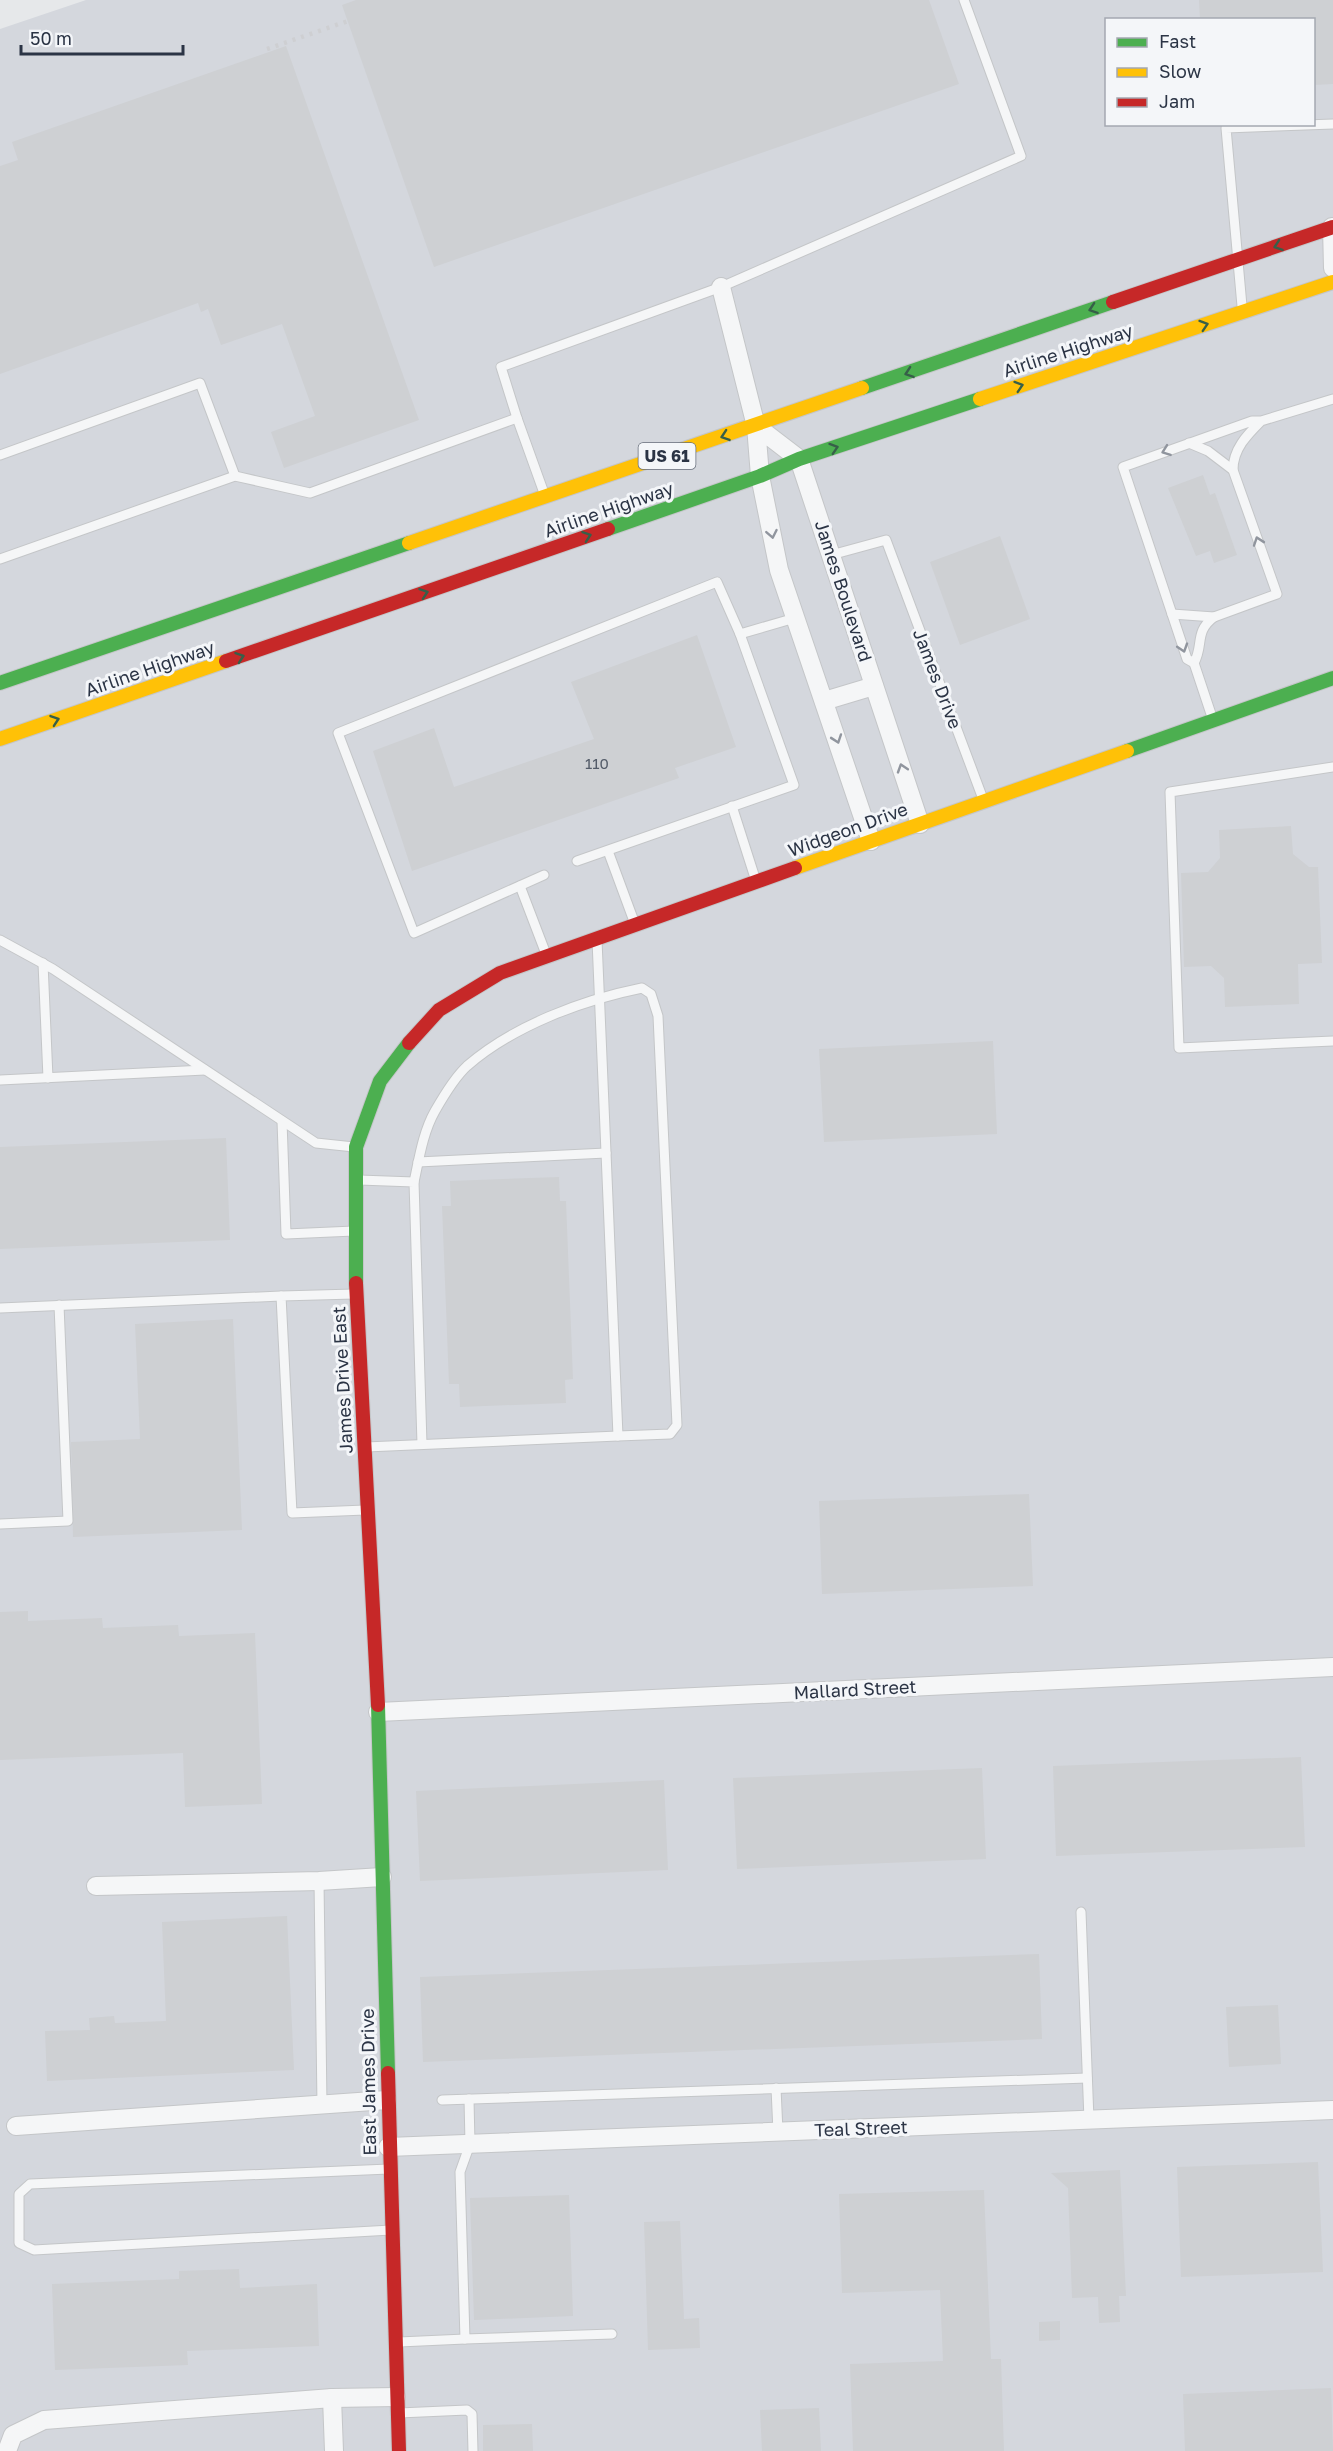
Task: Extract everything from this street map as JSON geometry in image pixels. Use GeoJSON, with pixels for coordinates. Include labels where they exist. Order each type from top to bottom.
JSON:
{"type":"FeatureCollection","features":[{"type":"Feature","properties":{"kind":"main road","name":"Airline Highway"},"geometry":{"type":"LineString","coordinates":[[0,683],[1333,227]]}},
{"type":"Feature","properties":{"kind":"main road","name":"Airline Highway"},"geometry":{"type":"LineString","coordinates":[[0,739],[760,476],[799,459],[1333,282]]}},
{"type":"Feature","properties":{"kind":"main road","name":"Widgeon Drive"},"geometry":{"type":"LineString","coordinates":[[398,1055],[439,1010],[500,973],[1333,678]]}},
{"type":"Feature","properties":{"kind":"main road","name":"James Drive East"},"geometry":{"type":"LineString","coordinates":[[378,1712],[356,1294],[356,1147],[380,1081],[398,1055]]}},
{"type":"Feature","properties":{"kind":"main road","name":"East James Drive"},"geometry":{"type":"LineString","coordinates":[[378,1712],[388,2147],[399,2451]]}},
{"type":"Feature","properties":{"kind":"street"},"geometry":{"type":"LineString","coordinates":[[1333,227],[1333,268]]}},
{"type":"Feature","properties":{"kind":"street"},"geometry":{"type":"LineString","coordinates":[[721,287],[756,426],[760,476],[779,570],[871,841]]}},
{"type":"Feature","properties":{"kind":"street"},"geometry":{"type":"LineString","coordinates":[[756,426],[799,459]]}},
{"type":"Feature","properties":{"kind":"street","name":"James Boulevard"},"geometry":{"type":"LineString","coordinates":[[799,459],[920,824]]}},
{"type":"Feature","properties":{"kind":"street"},"geometry":{"type":"LineString","coordinates":[[824,701],[874,686]]}},
{"type":"Feature","properties":{"kind":"street","name":"Mallard Street"},"geometry":{"type":"LineString","coordinates":[[378,1712],[1333,1667]]}},
{"type":"Feature","properties":{"kind":"street"},"geometry":{"type":"LineString","coordinates":[[96,1886],[320,1881],[382,1877]]}},
{"type":"Feature","properties":{"kind":"street"},"geometry":{"type":"LineString","coordinates":[[16,2126],[387,2100]]}},
{"type":"Feature","properties":{"kind":"street","name":"Teal Street"},"geometry":{"type":"LineString","coordinates":[[388,2147],[1333,2110]]}},
{"type":"Feature","properties":{"kind":"street"},"geometry":{"type":"LineString","coordinates":[[6,2451],[13,2435],[44,2420],[332,2398],[397,2405]]}},
{"type":"Feature","properties":{"kind":"street"},"geometry":{"type":"LineString","coordinates":[[332,2398],[334,2451]]}},
{"type":"Feature","properties":{"kind":"lane"},"geometry":{"type":"LineString","coordinates":[[546,498],[501,366],[721,287],[1021,156],[964,0]]}},
{"type":"Feature","properties":{"kind":"lane"},"geometry":{"type":"LineString","coordinates":[[1315,125],[1333,124]]}},
{"type":"Feature","properties":{"kind":"lane"},"geometry":{"type":"LineString","coordinates":[[1242,312],[1226,128],[1280,126]]}},
{"type":"Feature","properties":{"kind":"lane"},"geometry":{"type":"LineString","coordinates":[[0,454],[200,383],[235,476]]}},
{"type":"Feature","properties":{"kind":"lane"},"geometry":{"type":"LineString","coordinates":[[1214,720],[1194,663],[1187,659],[1123,467],[1252,421],[1261,421],[1333,399]]}},
{"type":"Feature","properties":{"kind":"lane"},"geometry":{"type":"LineString","coordinates":[[0,559],[235,476],[310,493],[517,418]]}},
{"type":"Feature","properties":{"kind":"lane"},"geometry":{"type":"LineString","coordinates":[[1172,614],[1214,617],[1277,594],[1233,470],[1236,453],[1248,434],[1261,421]]}},
{"type":"Feature","properties":{"kind":"lane"},"geometry":{"type":"LineString","coordinates":[[1189,443],[1208,451],[1233,470]]}},
{"type":"Feature","properties":{"kind":"lane","name":"James Drive"},"geometry":{"type":"LineString","coordinates":[[831,555],[886,540],[984,802]]}},
{"type":"Feature","properties":{"kind":"lane"},"geometry":{"type":"LineString","coordinates":[[543,875],[414,933],[338,733],[717,582],[740,634],[794,784],[577,861]]}},
{"type":"Feature","properties":{"kind":"lane"},"geometry":{"type":"LineString","coordinates":[[1194,663],[1198,655],[1202,629],[1214,617]]}},
{"type":"Feature","properties":{"kind":"lane"},"geometry":{"type":"LineString","coordinates":[[740,634],[795,618]]}},
{"type":"Feature","properties":{"kind":"lane"},"geometry":{"type":"LineString","coordinates":[[1333,767],[1170,792],[1179,1048],[1333,1041]]}},
{"type":"Feature","properties":{"kind":"lane"},"geometry":{"type":"LineString","coordinates":[[732,806],[756,882]]}},
{"type":"Feature","properties":{"kind":"lane"},"geometry":{"type":"LineString","coordinates":[[608,850],[634,924]]}},
{"type":"Feature","properties":{"kind":"lane"},"geometry":{"type":"LineString","coordinates":[[520,886],[547,956]]}},
{"type":"Feature","properties":{"kind":"lane"},"geometry":{"type":"LineString","coordinates":[[597,937],[618,1436]]}},
{"type":"Feature","properties":{"kind":"lane"},"geometry":{"type":"LineString","coordinates":[[0,939],[43,963],[316,1143],[356,1147]]}},
{"type":"Feature","properties":{"kind":"lane"},"geometry":{"type":"LineString","coordinates":[[43,963],[48,1078]]}},
{"type":"Feature","properties":{"kind":"lane"},"geometry":{"type":"LineString","coordinates":[[364,1447],[669,1434],[677,1425],[658,1016],[651,994],[642,988],[599,996],[516,1034],[466,1067],[434,1113],[414,1182],[422,1444]]}},
{"type":"Feature","properties":{"kind":"lane"},"geometry":{"type":"LineString","coordinates":[[0,1080],[205,1070]]}},
{"type":"Feature","properties":{"kind":"lane"},"geometry":{"type":"LineString","coordinates":[[282,1120],[286,1234],[356,1231]]}},
{"type":"Feature","properties":{"kind":"lane"},"geometry":{"type":"LineString","coordinates":[[418,1162],[606,1153]]}},
{"type":"Feature","properties":{"kind":"lane"},"geometry":{"type":"LineString","coordinates":[[356,1180],[414,1182]]}},
{"type":"Feature","properties":{"kind":"lane"},"geometry":{"type":"LineString","coordinates":[[0,1308],[356,1294]]}},
{"type":"Feature","properties":{"kind":"lane"},"geometry":{"type":"LineString","coordinates":[[281,1296],[292,1513],[368,1510]]}},
{"type":"Feature","properties":{"kind":"lane"},"geometry":{"type":"LineString","coordinates":[[0,1524],[68,1521],[59,1305]]}},
{"type":"Feature","properties":{"kind":"lane"},"geometry":{"type":"LineString","coordinates":[[320,1881],[322,2105]]}},
{"type":"Feature","properties":{"kind":"lane"},"geometry":{"type":"LineString","coordinates":[[1081,1912],[1089,2120]]}},
{"type":"Feature","properties":{"kind":"lane"},"geometry":{"type":"LineString","coordinates":[[442,2100],[1087,2078]]}},
{"type":"Feature","properties":{"kind":"lane"},"geometry":{"type":"LineString","coordinates":[[776,2088],[778,2132]]}},
{"type":"Feature","properties":{"kind":"lane"},"geometry":{"type":"LineString","coordinates":[[465,2339],[460,2172],[470,2144],[469,2099]]}},
{"type":"Feature","properties":{"kind":"lane"},"geometry":{"type":"LineString","coordinates":[[389,2169],[30,2184],[18,2194],[19,2243],[34,2250],[391,2230]]}},
{"type":"Feature","properties":{"kind":"lane"},"geometry":{"type":"LineString","coordinates":[[394,2342],[612,2334]]}},
{"type":"Feature","properties":{"kind":"lane"},"geometry":{"type":"LineString","coordinates":[[397,2405],[467,2410],[472,2414],[473,2451]]}},
{"type":"Feature","properties":{"kind":"shaded area"},"geometry":{"type":"Polygon","coordinates":[[[86,0],[1333,0],[1333,2451],[0,2451],[0,29],[86,0]]]}},
{"type":"Feature","properties":{"kind":"building"},"geometry":{"type":"Polygon","coordinates":[[[356,0],[929,0],[959,84],[434,267],[342,5],[356,0]]]}},
{"type":"Feature","properties":{"kind":"building"},"geometry":{"type":"Polygon","coordinates":[[[1199,0],[1333,0],[1333,84],[1315,85],[1315,18],[1200,18],[1199,0]]]}},
{"type":"Feature","properties":{"kind":"building"},"geometry":{"type":"Polygon","coordinates":[[[286,46],[419,420],[284,468],[271,432],[315,416],[282,324],[221,345],[208,309],[201,312],[198,303],[0,374],[0,166],[18,160],[12,142],[286,46]]]}},
{"type":"Feature","properties":{"kind":"building"},"geometry":{"type":"Polygon","coordinates":[[[1203,475],[1210,495],[1215,493],[1237,555],[1214,563],[1210,551],[1196,556],[1168,488],[1203,475]]]}},
{"type":"Feature","properties":{"kind":"building"},"geometry":{"type":"Polygon","coordinates":[[[1000,536],[1030,619],[960,645],[930,562],[1000,536]]]}},
{"type":"Feature","properties":{"kind":"building"},"geometry":{"type":"Polygon","coordinates":[[[697,635],[736,747],[675,768],[679,778],[412,871],[373,751],[434,728],[454,787],[594,739],[571,682],[697,635]]]}},
{"type":"Feature","properties":{"kind":"building"},"geometry":{"type":"Polygon","coordinates":[[[1291,826],[1293,854],[1309,867],[1318,867],[1322,963],[1298,964],[1299,1004],[1225,1007],[1224,978],[1211,966],[1184,967],[1181,873],[1208,872],[1220,858],[1219,830],[1291,826]]]}},
{"type":"Feature","properties":{"kind":"building"},"geometry":{"type":"Polygon","coordinates":[[[993,1041],[997,1134],[824,1142],[819,1049],[993,1041]]]}},
{"type":"Feature","properties":{"kind":"building"},"geometry":{"type":"Polygon","coordinates":[[[226,1138],[230,1240],[0,1249],[0,1147],[226,1138]]]}},
{"type":"Feature","properties":{"kind":"building"},"geometry":{"type":"Polygon","coordinates":[[[559,1177],[560,1201],[566,1201],[573,1379],[565,1380],[566,1403],[460,1407],[459,1384],[449,1384],[442,1206],[451,1206],[450,1181],[559,1177]]]}},
{"type":"Feature","properties":{"kind":"building"},"geometry":{"type":"Polygon","coordinates":[[[233,1319],[242,1530],[73,1537],[71,1442],[140,1439],[135,1324],[233,1319]]]}},
{"type":"Feature","properties":{"kind":"building"},"geometry":{"type":"Polygon","coordinates":[[[1029,1494],[1033,1586],[822,1594],[819,1501],[1029,1494]]]}},
{"type":"Feature","properties":{"kind":"building"},"geometry":{"type":"Polygon","coordinates":[[[28,1611],[28,1621],[102,1618],[103,1628],[178,1625],[179,1636],[255,1633],[262,1804],[185,1807],[183,1753],[0,1760],[0,1612],[28,1611]]]}},
{"type":"Feature","properties":{"kind":"building"},"geometry":{"type":"Polygon","coordinates":[[[1301,1757],[1305,1847],[1056,1856],[1053,1766],[1301,1757]]]}},
{"type":"Feature","properties":{"kind":"building"},"geometry":{"type":"Polygon","coordinates":[[[982,1768],[986,1859],[737,1869],[733,1778],[982,1768]]]}},
{"type":"Feature","properties":{"kind":"building"},"geometry":{"type":"Polygon","coordinates":[[[664,1780],[668,1870],[420,1881],[416,1791],[664,1780]]]}},
{"type":"Feature","properties":{"kind":"building"},"geometry":{"type":"Polygon","coordinates":[[[287,1916],[294,2070],[47,2081],[45,2031],[90,2030],[89,2018],[114,2016],[115,2023],[166,2021],[162,1922],[287,1916]]]}},
{"type":"Feature","properties":{"kind":"building"},"geometry":{"type":"Polygon","coordinates":[[[1039,1954],[1042,2039],[423,2062],[420,1977],[1039,1954]]]}},
{"type":"Feature","properties":{"kind":"building"},"geometry":{"type":"Polygon","coordinates":[[[1278,2005],[1281,2064],[1229,2067],[1226,2007],[1278,2005]]]}},
{"type":"Feature","properties":{"kind":"building"},"geometry":{"type":"Polygon","coordinates":[[[1318,2162],[1323,2272],[1181,2277],[1177,2167],[1318,2162]]]}},
{"type":"Feature","properties":{"kind":"building"},"geometry":{"type":"Polygon","coordinates":[[[1120,2170],[1126,2296],[1119,2296],[1120,2322],[1099,2323],[1098,2297],[1072,2298],[1068,2188],[1051,2173],[1120,2170]]]}},
{"type":"Feature","properties":{"kind":"building"},"geometry":{"type":"Polygon","coordinates":[[[984,2190],[991,2359],[1001,2359],[1004,2451],[853,2451],[850,2364],[943,2361],[940,2290],[842,2293],[839,2194],[984,2190]]]}},
{"type":"Feature","properties":{"kind":"building"},"geometry":{"type":"Polygon","coordinates":[[[569,2195],[573,2316],[474,2320],[470,2198],[569,2195]]]}},
{"type":"Feature","properties":{"kind":"building"},"geometry":{"type":"Polygon","coordinates":[[[680,2221],[684,2319],[699,2318],[700,2348],[648,2350],[644,2222],[680,2221]]]}},
{"type":"Feature","properties":{"kind":"building"},"geometry":{"type":"Polygon","coordinates":[[[239,2269],[240,2288],[317,2284],[319,2346],[187,2351],[188,2365],[55,2370],[52,2284],[179,2279],[179,2271],[239,2269]]]}},
{"type":"Feature","properties":{"kind":"building"},"geometry":{"type":"Polygon","coordinates":[[[1060,2321],[1060,2340],[1039,2341],[1039,2322],[1060,2321]]]}},
{"type":"Feature","properties":{"kind":"building"},"geometry":{"type":"Polygon","coordinates":[[[1331,2388],[1333,2451],[1185,2451],[1183,2394],[1331,2388]]]}},
{"type":"Feature","properties":{"kind":"building"},"geometry":{"type":"Polygon","coordinates":[[[819,2408],[821,2451],[762,2451],[760,2410],[819,2408]]]}},
{"type":"Feature","properties":{"kind":"building"},"geometry":{"type":"Polygon","coordinates":[[[532,2424],[533,2451],[483,2451],[483,2425],[532,2424]]]}},
{"type":"Feature","properties":{"kind":"railway"},"geometry":{"type":"LineString","coordinates":[[267,49],[348,21]]}},
{"type":"Feature","properties":{"kind":"traffic: fast"},"geometry":{"type":"LineString","coordinates":[[862,388],[1113,302]]}},
{"type":"Feature","properties":{"kind":"traffic: fast"},"geometry":{"type":"LineString","coordinates":[[608,529],[760,476],[799,459],[980,399]]}},
{"type":"Feature","properties":{"kind":"traffic: fast"},"geometry":{"type":"LineString","coordinates":[[0,683],[409,543]]}},
{"type":"Feature","properties":{"kind":"traffic: fast"},"geometry":{"type":"LineString","coordinates":[[1127,751],[1333,678]]}},
{"type":"Feature","properties":{"kind":"traffic: fast"},"geometry":{"type":"LineString","coordinates":[[356,1283],[356,1147],[380,1081],[409,1043]]}},
{"type":"Feature","properties":{"kind":"traffic: fast"},"geometry":{"type":"LineString","coordinates":[[378,1705],[388,2073]]}},
{"type":"Feature","properties":{"kind":"traffic: slow"},"geometry":{"type":"LineString","coordinates":[[980,399],[1333,282]]}},
{"type":"Feature","properties":{"kind":"traffic: slow"},"geometry":{"type":"LineString","coordinates":[[409,543],[862,388]]}},
{"type":"Feature","properties":{"kind":"traffic: slow"},"geometry":{"type":"LineString","coordinates":[[0,739],[226,661]]}},
{"type":"Feature","properties":{"kind":"traffic: slow"},"geometry":{"type":"LineString","coordinates":[[795,868],[1127,751]]}},
{"type":"Feature","properties":{"kind":"traffic: jam"},"geometry":{"type":"LineString","coordinates":[[1113,302],[1333,227]]}},
{"type":"Feature","properties":{"kind":"traffic: jam"},"geometry":{"type":"LineString","coordinates":[[226,661],[608,529]]}},
{"type":"Feature","properties":{"kind":"traffic: jam"},"geometry":{"type":"LineString","coordinates":[[409,1043],[439,1010],[500,973],[795,868]]}},
{"type":"Feature","properties":{"kind":"traffic: jam"},"geometry":{"type":"LineString","coordinates":[[356,1283],[378,1705]]}},
{"type":"Feature","properties":{"kind":"traffic: jam"},"geometry":{"type":"LineString","coordinates":[[388,2073],[399,2451]]}}]}
